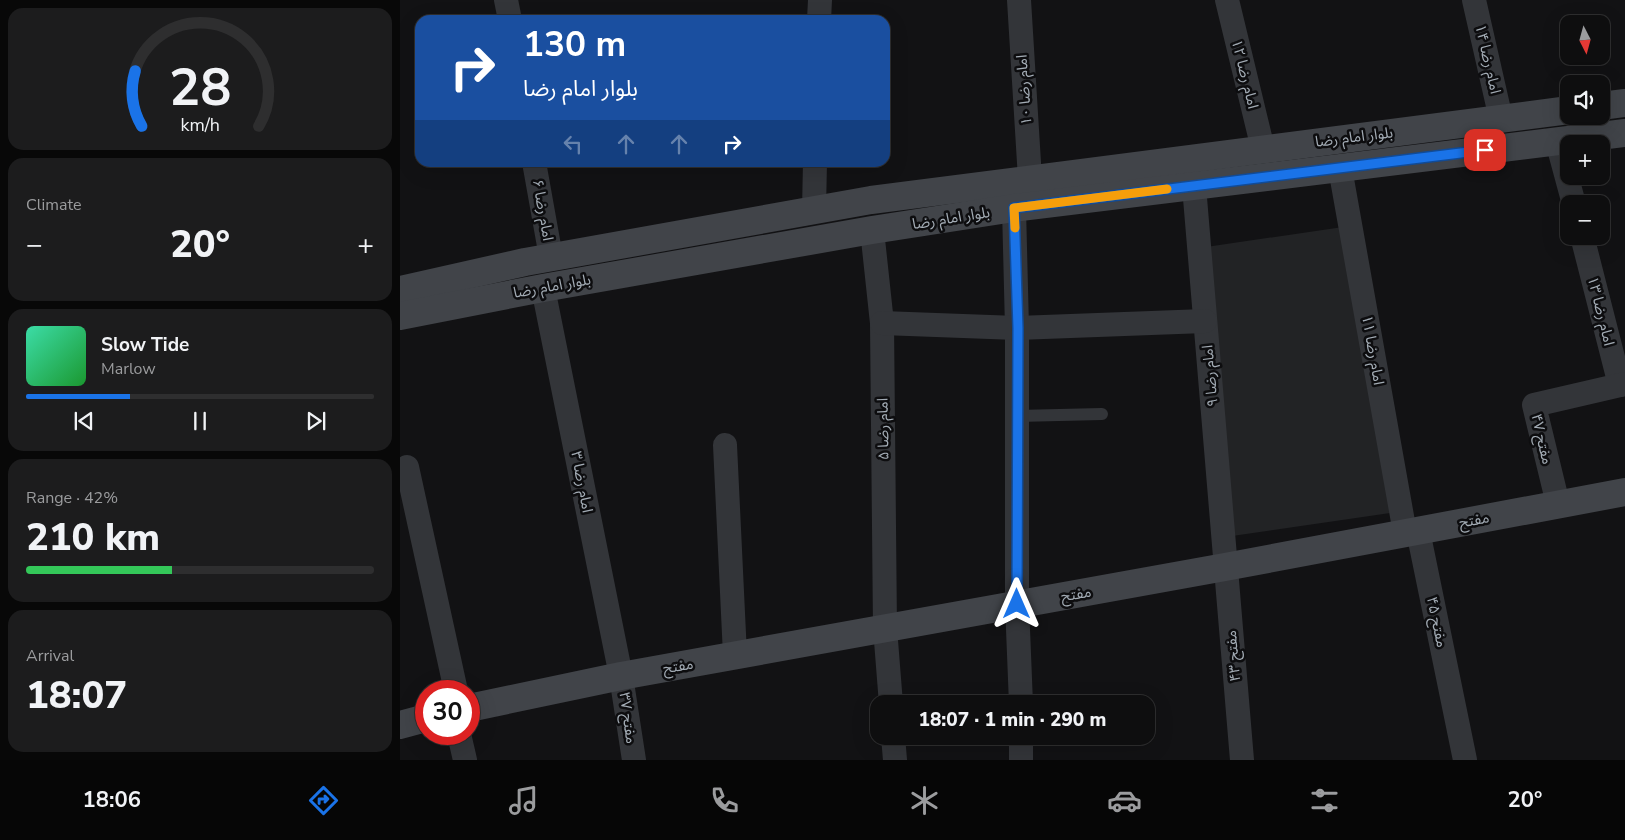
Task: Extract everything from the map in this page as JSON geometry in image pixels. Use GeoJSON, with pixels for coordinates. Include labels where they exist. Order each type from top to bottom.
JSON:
{"type":"FeatureCollection","features":[{"type":"Feature","properties":{"kind":"main road"},"geometry":{"type":"LineString","coordinates":[[1610,104],[1625,102]]}},
{"type":"Feature","properties":{"kind":"main road","name":"بلوار امام رضا"},"geometry":{"type":"LineString","coordinates":[[400,290],[551,257],[871,200],[1560,111]]}},
{"type":"Feature","properties":{"kind":"main road","name":"بلوار امام رضا"},"geometry":{"type":"LineString","coordinates":[[400,316],[543,288],[872,230],[1014,208],[1625,133]]}},
{"type":"Feature","properties":{"kind":"main road"},"geometry":{"type":"LineString","coordinates":[[933,192],[936,220]]}},
{"type":"Feature","properties":{"kind":"main road","name":"مفتح"},"geometry":{"type":"LineString","coordinates":[[480,706],[621,676],[1225,567],[1625,492]]}},
{"type":"Feature","properties":{"kind":"main road"},"geometry":{"type":"LineString","coordinates":[[400,725],[415,721]]}},
{"type":"Feature","properties":{"kind":"street"},"geometry":{"type":"LineString","coordinates":[[506,0],[509,15]]}},
{"type":"Feature","properties":{"kind":"street"},"geometry":{"type":"LineString","coordinates":[[819,15],[820,0]]}},
{"type":"Feature","properties":{"kind":"street","name":"امام رضا ۱۰"},"geometry":{"type":"LineString","coordinates":[[1019,0],[1030,180]]}},
{"type":"Feature","properties":{"kind":"street","name":"امام رضا ۱۲"},"geometry":{"type":"LineString","coordinates":[[1227,0],[1263,149]]}},
{"type":"Feature","properties":{"kind":"street","name":"امام رضا ۱۴"},"geometry":{"type":"LineString","coordinates":[[1474,0],[1501,118]]}},
{"type":"Feature","properties":{"kind":"street"},"geometry":{"type":"LineString","coordinates":[[1557,141],[1572,195]]}},
{"type":"Feature","properties":{"kind":"street","name":"امام رضا ۶"},"geometry":{"type":"LineString","coordinates":[[535,167],[551,257]]}},
{"type":"Feature","properties":{"kind":"street"},"geometry":{"type":"LineString","coordinates":[[814,210],[815,167]]}},
{"type":"Feature","properties":{"kind":"street","name":"امام رضا ۱۱"},"geometry":{"type":"LineString","coordinates":[[1340,168],[1412,532]]}},
{"type":"Feature","properties":{"kind":"street","name":"امام رضا ۹"},"geometry":{"type":"LineString","coordinates":[[1194,186],[1225,567]]}},
{"type":"Feature","properties":{"kind":"street"},"geometry":{"type":"LineString","coordinates":[[1014,208],[1018,328],[1017,604],[1022,695]]}},
{"type":"Feature","properties":{"kind":"street","name":"امام رضا ۵"},"geometry":{"type":"LineString","coordinates":[[872,230],[882,323],[885,628],[890,695]]}},
{"type":"Feature","properties":{"kind":"street","name":"امام رضا ۱۳"},"geometry":{"type":"LineString","coordinates":[[1584,245],[1623,385]]}},
{"type":"Feature","properties":{"kind":"street","name":"امام رضا ۳"},"geometry":{"type":"LineString","coordinates":[[543,288],[621,676]]}},
{"type":"Feature","properties":{"kind":"street"},"geometry":{"type":"LineString","coordinates":[[882,323],[1018,328],[1205,321]]}},
{"type":"Feature","properties":{"kind":"street","name":"مفتح ۴۷"},"geometry":{"type":"LineString","coordinates":[[1558,504],[1534,405],[1623,385]]}},
{"type":"Feature","properties":{"kind":"street"},"geometry":{"type":"LineString","coordinates":[[725,445],[735,656]]}},
{"type":"Feature","properties":{"kind":"street"},"geometry":{"type":"LineString","coordinates":[[407,467],[454,680]]}},
{"type":"Feature","properties":{"kind":"street","name":"مفتح ۴۵"},"geometry":{"type":"LineString","coordinates":[[1412,532],[1456,713],[1465,760]]}},
{"type":"Feature","properties":{"kind":"street","name":"مفتح ۴۳"},"geometry":{"type":"LineString","coordinates":[[1225,567],[1241,752]]}},
{"type":"Feature","properties":{"kind":"street","name":"مفتح ۳۷"},"geometry":{"type":"LineString","coordinates":[[621,676],[634,760]]}},
{"type":"Feature","properties":{"kind":"street"},"geometry":{"type":"LineString","coordinates":[[462,745],[465,760]]}},
{"type":"Feature","properties":{"kind":"street"},"geometry":{"type":"LineString","coordinates":[[1021,745],[1021,760]]}},
{"type":"Feature","properties":{"kind":"lane"},"geometry":{"type":"LineString","coordinates":[[1017,416],[1102,414]]}},
{"type":"Feature","properties":{"kind":"building"},"geometry":{"type":"Polygon","coordinates":[[[1343,227],[1397,512],[1232,536],[1206,247],[1343,227]]]}},
{"type":"Feature","properties":{"kind":"slow traffic"},"geometry":{"type":"LineString","coordinates":[[1015,228],[1014,208],[1167,189]]}},
{"type":"Feature","properties":{"kind":"route"},"geometry":{"type":"LineString","coordinates":[[1017,604],[1018,328],[1014,208],[1485,150]]}}]}
